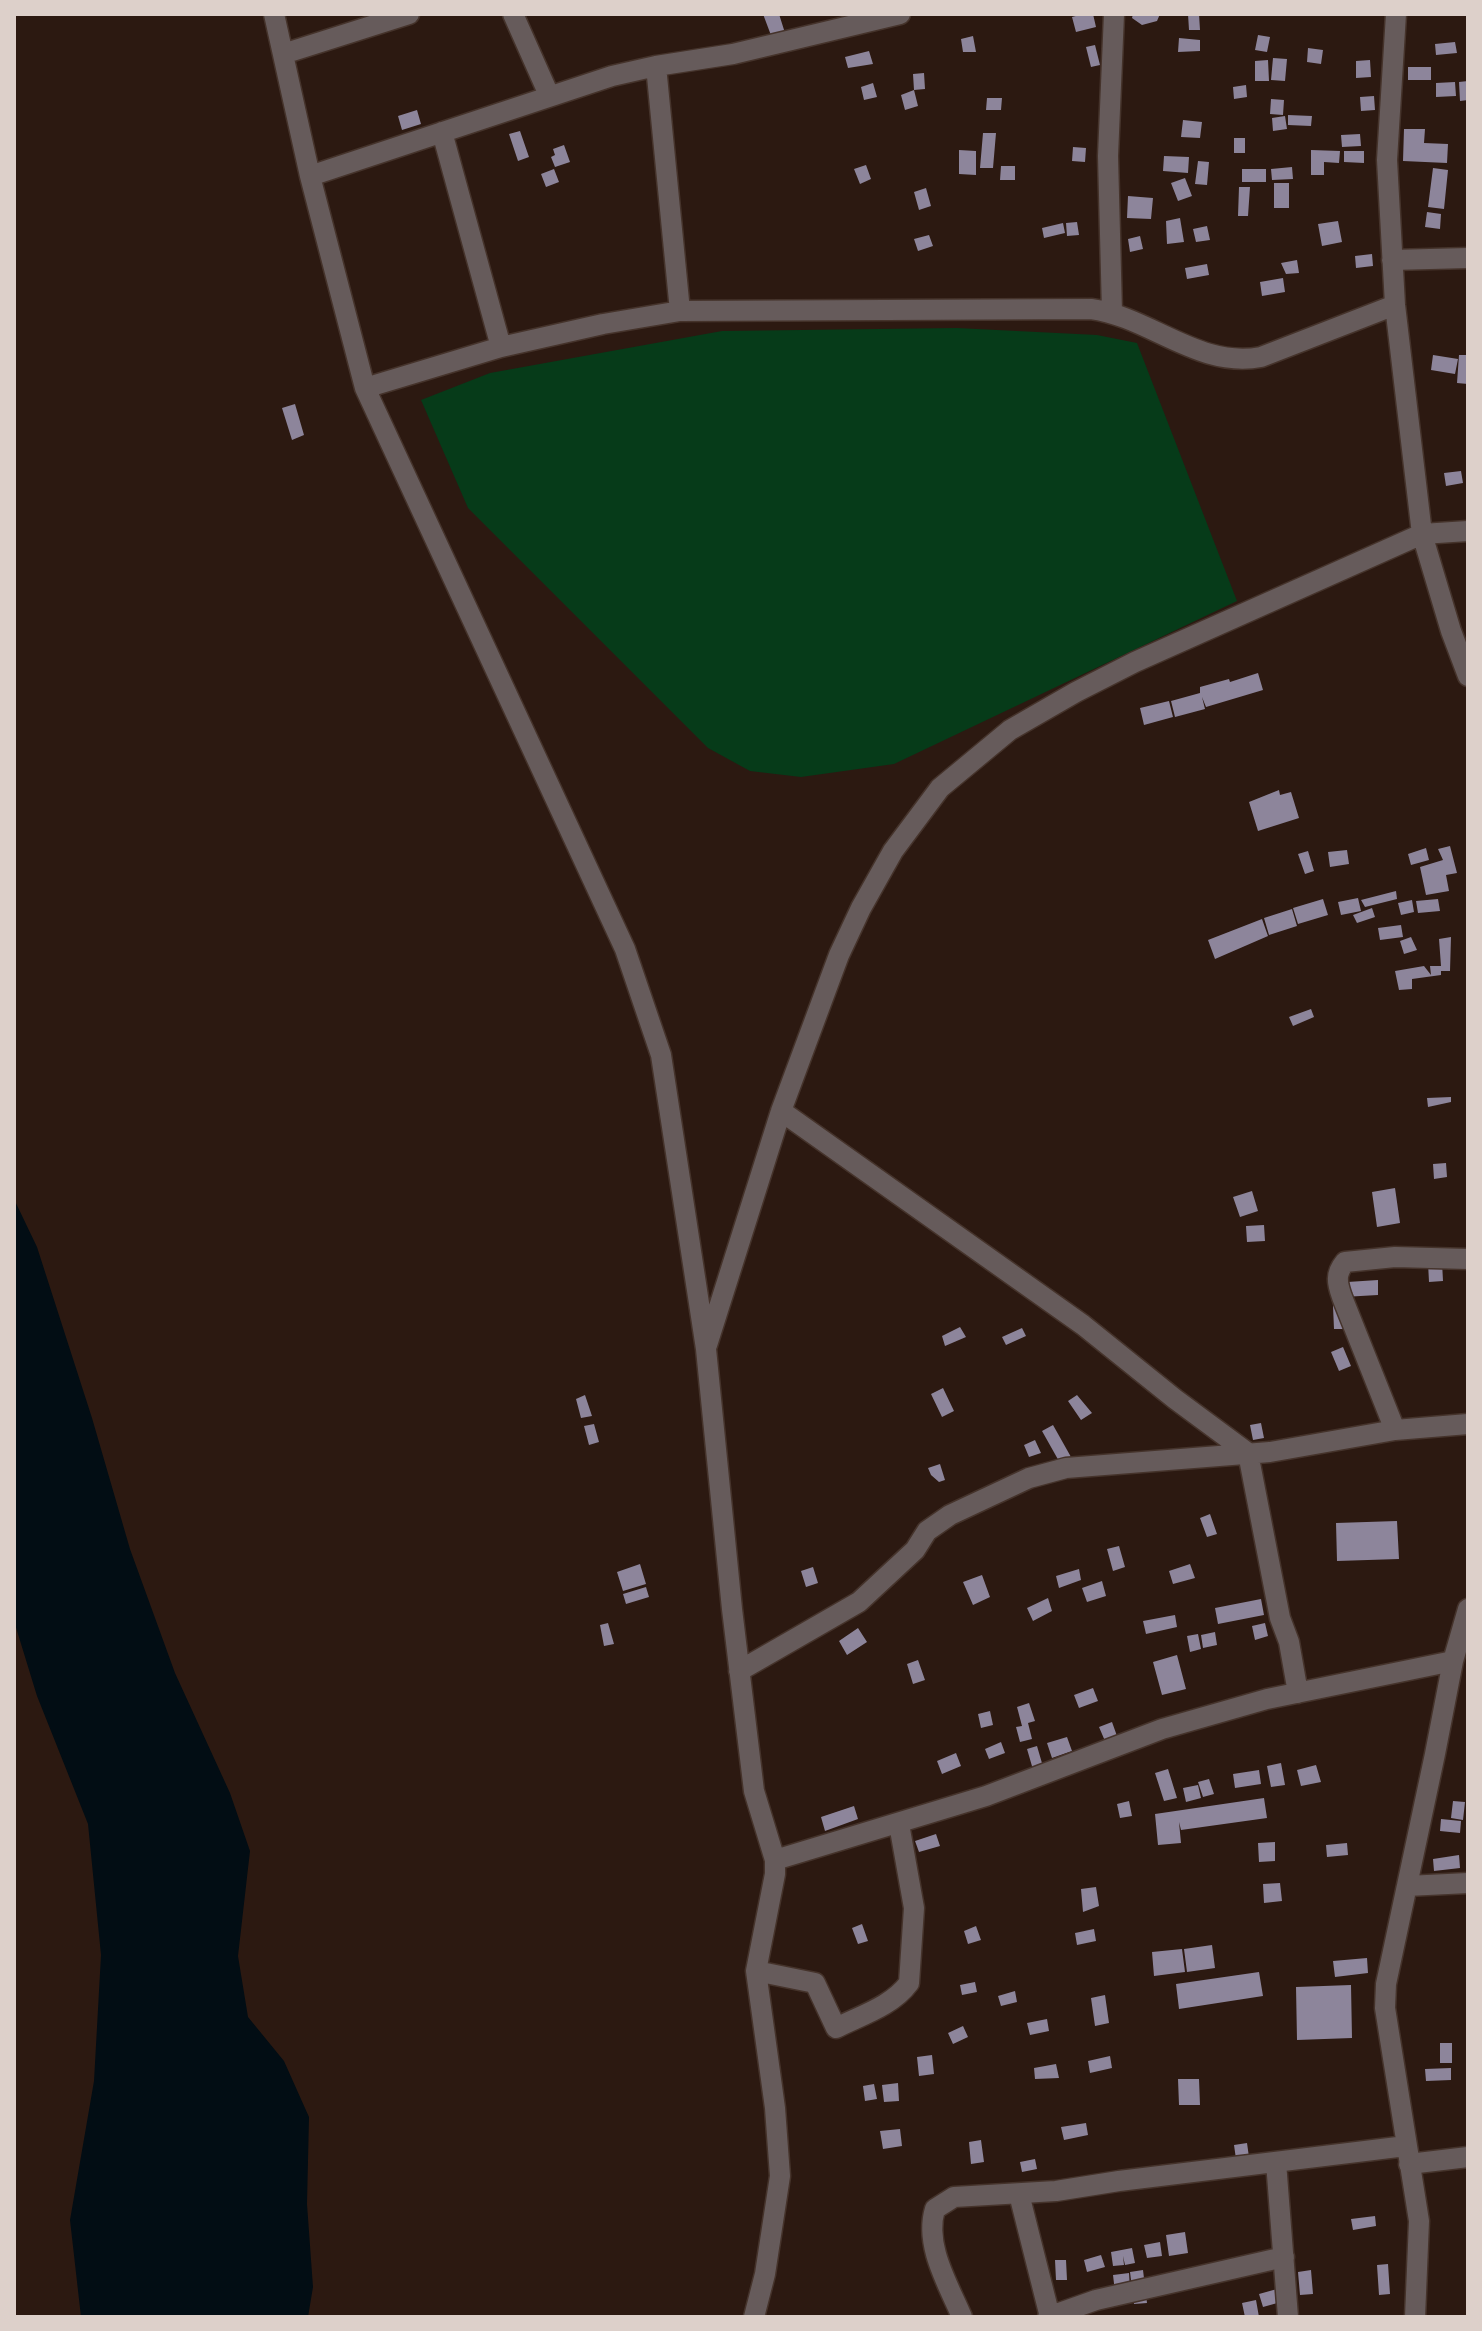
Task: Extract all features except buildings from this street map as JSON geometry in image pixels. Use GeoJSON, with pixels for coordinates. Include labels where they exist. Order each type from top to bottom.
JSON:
{"type":"FeatureCollection","features":[{"type":"Feature","properties":{"kind":"street"},"geometry":{"type":"LineString","coordinates":[[274,14],[310,176],[365,388],[625,949],[661,1055],[706,1349],[754,1791],[775,1860],[756,1971],[775,2108],[780,2176],[765,2274],[754,2317]]}},
{"type":"Feature","properties":{"kind":"street"},"geometry":{"type":"LineString","coordinates":[[283,54],[409,14]]}},
{"type":"Feature","properties":{"kind":"street"},"geometry":{"type":"LineString","coordinates":[[513,14],[549,95]]}},
{"type":"Feature","properties":{"kind":"street"},"geometry":{"type":"LineString","coordinates":[[310,176],[549,95],[656,66],[733,54],[868,17],[900,14]]}},
{"type":"Feature","properties":{"kind":"street"},"geometry":{"type":"LineString","coordinates":[[1112,312],[1108,156],[1114,14]]}},
{"type":"Feature","properties":{"kind":"street"},"geometry":{"type":"LineString","coordinates":[[1396,14],[1387,160],[1395,305],[1422,534],[1468,676]]}},
{"type":"Feature","properties":{"kind":"street"},"geometry":{"type":"LineString","coordinates":[[656,66],[680,311]]}},
{"type":"Feature","properties":{"kind":"street"},"geometry":{"type":"LineString","coordinates":[[442,132],[501,347]]}},
{"type":"Feature","properties":{"kind":"street"},"geometry":{"type":"LineString","coordinates":[[1392,260],[1468,258]]}},
{"type":"Feature","properties":{"kind":"street"},"geometry":{"type":"LineString","coordinates":[[365,388],[501,347],[603,324],[680,311],[1091,309],[1112,312],[1214,358],[1246,360],[1395,305]]}},
{"type":"Feature","properties":{"kind":"street"},"geometry":{"type":"LineString","coordinates":[[706,1349],[781,1111],[839,955],[893,851],[940,788],[1010,730],[1135,662],[1422,534],[1468,531]]}},
{"type":"Feature","properties":{"kind":"street"},"geometry":{"type":"LineString","coordinates":[[781,1111],[1083,1325],[1248,1453],[1298,1693]]}},
{"type":"Feature","properties":{"kind":"street"},"geometry":{"type":"LineString","coordinates":[[1395,1430],[1342,1297],[1337,1282],[1338,1270],[1345,1262],[1395,1257],[1468,1259]]}},
{"type":"Feature","properties":{"kind":"street"},"geometry":{"type":"LineString","coordinates":[[739,1671],[859,1602],[915,1550],[927,1531],[950,1515],[1029,1478],[1066,1468],[1270,1452],[1395,1430],[1468,1424]]}},
{"type":"Feature","properties":{"kind":"street"},"geometry":{"type":"LineString","coordinates":[[1415,2317],[1419,2221],[1385,2008],[1386,1984],[1453,1661],[1468,1609]]}},
{"type":"Feature","properties":{"kind":"street"},"geometry":{"type":"LineString","coordinates":[[775,1860],[986,1796],[1162,1729],[1298,1693],[1453,1661]]}},
{"type":"Feature","properties":{"kind":"street"},"geometry":{"type":"LineString","coordinates":[[756,1971],[815,1983],[836,2028],[894,2000],[904,1990],[909,1983],[914,1908],[899,1824]]}},
{"type":"Feature","properties":{"kind":"street"},"geometry":{"type":"LineString","coordinates":[[1407,1886],[1468,1883]]}},
{"type":"Feature","properties":{"kind":"street"},"geometry":{"type":"LineString","coordinates":[[962,2317],[935,2252],[930,2223],[935,2209],[954,2197],[1056,2191],[1276,2162],[1408,2155],[1468,2157]]}},
{"type":"Feature","properties":{"kind":"street"},"geometry":{"type":"LineString","coordinates":[[1276,2162],[1288,2317]]}},
{"type":"Feature","properties":{"kind":"street"},"geometry":{"type":"LineString","coordinates":[[1019,2194],[1049,2317],[1096,2300],[1284,2257]]}},
{"type":"Feature","properties":{"kind":"green space"},"geometry":{"type":"Polygon","coordinates":[[[957,328],[1097,335],[1137,343],[1237,601],[894,764],[801,777],[750,771],[708,748],[468,508],[421,400],[490,373],[722,331],[957,328]]]}},
{"type":"Feature","properties":{"kind":"shaded area"},"geometry":{"type":"Polygon","coordinates":[[[14,1199],[37,1247],[130,1549],[175,1673],[230,1793],[250,1851],[238,1956],[248,2017],[284,2061],[309,2117],[307,2204],[313,2287],[308,2317],[81,2317],[70,2220],[94,2081],[101,1955],[88,1824],[37,1696],[14,1621],[14,1199]]]}}]}
